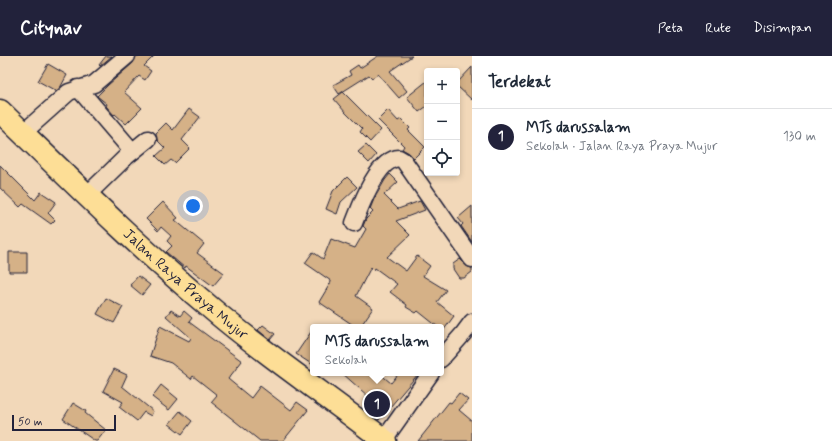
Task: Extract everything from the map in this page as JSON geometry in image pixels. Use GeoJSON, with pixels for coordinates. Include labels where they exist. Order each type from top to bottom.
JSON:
{"type":"FeatureCollection","features":[{"type":"Feature","properties":{"kind":"main road","name":"Jalan Raya Praya Mujur"},"geometry":{"type":"LineString","coordinates":[[0,111],[137,243],[211,309],[384,441]]}},
{"type":"Feature","properties":{"kind":"street"},"geometry":{"type":"LineString","coordinates":[[23,133],[69,92],[94,84],[127,56]]}},
{"type":"Feature","properties":{"kind":"street"},"geometry":{"type":"LineString","coordinates":[[78,88],[132,152]]}},
{"type":"Feature","properties":{"kind":"street"},"geometry":{"type":"LineString","coordinates":[[87,195],[132,152],[148,139]]}},
{"type":"Feature","properties":{"kind":"street"},"geometry":{"type":"LineString","coordinates":[[354,222],[369,186],[382,168],[392,160],[399,158],[404,161],[472,259]]}},
{"type":"Feature","properties":{"kind":"street"},"geometry":{"type":"LineString","coordinates":[[444,356],[472,322]]}},
{"type":"Feature","properties":{"kind":"street"},"geometry":{"type":"LineString","coordinates":[[384,441],[429,376]]}},
{"type":"Feature","properties":{"kind":"building"},"geometry":{"type":"Polygon","coordinates":[[[106,56],[112,56],[100,66],[99,65],[106,56]]]}},
{"type":"Feature","properties":{"kind":"building"},"geometry":{"type":"Polygon","coordinates":[[[136,56],[154,56],[144,66],[151,71],[145,80],[139,76],[124,92],[142,108],[126,124],[115,114],[114,115],[106,106],[107,104],[97,96],[133,63],[136,56]]]}},
{"type":"Feature","properties":{"kind":"building"},"geometry":{"type":"Polygon","coordinates":[[[378,56],[412,56],[390,71],[407,91],[399,98],[378,74],[372,78],[369,75],[339,94],[333,85],[351,75],[349,71],[358,65],[360,68],[378,56]]]}},
{"type":"Feature","properties":{"kind":"building"},"geometry":{"type":"Polygon","coordinates":[[[48,64],[67,75],[60,88],[56,91],[38,81],[48,64]]]}},
{"type":"Feature","properties":{"kind":"building"},"geometry":{"type":"Polygon","coordinates":[[[472,67],[472,100],[460,89],[460,80],[472,67]]]}},
{"type":"Feature","properties":{"kind":"building"},"geometry":{"type":"Polygon","coordinates":[[[424,83],[424,108],[419,112],[407,97],[424,83]]]}},
{"type":"Feature","properties":{"kind":"building"},"geometry":{"type":"Polygon","coordinates":[[[343,92],[381,130],[370,142],[360,132],[362,129],[334,99],[343,92]]]}},
{"type":"Feature","properties":{"kind":"building"},"geometry":{"type":"Polygon","coordinates":[[[189,109],[200,117],[182,140],[190,148],[175,163],[171,160],[165,165],[156,156],[165,148],[157,140],[156,133],[166,123],[173,130],[189,109]]]}},
{"type":"Feature","properties":{"kind":"building"},"geometry":{"type":"Polygon","coordinates":[[[388,110],[398,121],[401,119],[410,128],[408,130],[424,146],[424,148],[414,158],[402,149],[404,146],[378,120],[388,110]]]}},
{"type":"Feature","properties":{"kind":"building"},"geometry":{"type":"Polygon","coordinates":[[[366,145],[376,155],[369,163],[358,152],[366,145]]]}},
{"type":"Feature","properties":{"kind":"building"},"geometry":{"type":"Polygon","coordinates":[[[0,165],[35,200],[41,192],[56,202],[48,213],[55,220],[51,224],[23,204],[20,207],[0,188],[0,165]]]}},
{"type":"Feature","properties":{"kind":"building"},"geometry":{"type":"Polygon","coordinates":[[[390,174],[398,182],[384,195],[398,209],[420,201],[425,210],[396,221],[410,235],[387,257],[406,271],[417,256],[430,266],[423,276],[446,290],[437,302],[454,316],[444,330],[444,324],[434,324],[418,311],[416,313],[406,307],[407,305],[390,292],[397,284],[375,268],[374,270],[371,267],[356,296],[373,308],[362,324],[352,324],[319,302],[331,281],[305,263],[313,252],[323,259],[331,239],[355,248],[366,229],[363,226],[366,219],[373,212],[370,209],[374,199],[390,174]]]}},
{"type":"Feature","properties":{"kind":"building"},"geometry":{"type":"Polygon","coordinates":[[[347,177],[357,187],[341,202],[337,214],[326,209],[333,191],[347,177]]]}},
{"type":"Feature","properties":{"kind":"building"},"geometry":{"type":"Polygon","coordinates":[[[163,202],[178,218],[175,220],[204,244],[197,253],[224,273],[213,286],[186,266],[185,268],[166,252],[172,246],[167,241],[171,236],[161,227],[158,231],[146,219],[163,202]]]}},
{"type":"Feature","properties":{"kind":"building"},"geometry":{"type":"Polygon","coordinates":[[[472,206],[472,242],[461,226],[463,224],[458,218],[472,206]]]}},
{"type":"Feature","properties":{"kind":"building"},"geometry":{"type":"Polygon","coordinates":[[[9,252],[27,252],[27,272],[9,272],[9,252]]]}},
{"type":"Feature","properties":{"kind":"building"},"geometry":{"type":"Polygon","coordinates":[[[460,259],[468,267],[472,268],[472,272],[464,278],[459,278],[453,269],[453,264],[460,259]]]}},
{"type":"Feature","properties":{"kind":"building"},"geometry":{"type":"Polygon","coordinates":[[[138,276],[150,285],[142,295],[130,285],[138,276]]]}},
{"type":"Feature","properties":{"kind":"building"},"geometry":{"type":"Polygon","coordinates":[[[106,298],[123,307],[114,323],[97,314],[106,298]]]}},
{"type":"Feature","properties":{"kind":"building"},"geometry":{"type":"Polygon","coordinates":[[[171,310],[180,316],[184,311],[192,318],[189,322],[242,361],[228,379],[251,398],[260,386],[291,410],[297,402],[308,410],[283,441],[260,441],[211,402],[217,395],[193,376],[191,379],[171,363],[150,356],[160,326],[189,341],[191,338],[166,316],[171,310]]]}},
{"type":"Feature","properties":{"kind":"building"},"geometry":{"type":"Polygon","coordinates":[[[263,325],[275,334],[270,340],[258,330],[263,325]]]}},
{"type":"Feature","properties":{"kind":"building"},"geometry":{"type":"Polygon","coordinates":[[[310,333],[310,363],[296,354],[310,333]]]}},
{"type":"Feature","properties":{"kind":"building"},"geometry":{"type":"Polygon","coordinates":[[[114,369],[127,375],[122,386],[153,411],[151,416],[144,412],[137,421],[119,407],[123,402],[103,391],[114,369]]]}},
{"type":"Feature","properties":{"kind":"building"},"geometry":{"type":"Polygon","coordinates":[[[345,376],[383,376],[391,383],[397,376],[416,376],[379,420],[371,413],[378,405],[345,376]]]}},
{"type":"Feature","properties":{"kind":"building"},"geometry":{"type":"Polygon","coordinates":[[[161,385],[178,399],[169,410],[152,397],[161,385]]]}},
{"type":"Feature","properties":{"kind":"building"},"geometry":{"type":"Polygon","coordinates":[[[459,393],[468,400],[459,410],[472,421],[472,441],[418,441],[449,402],[451,403],[459,393]]]}},
{"type":"Feature","properties":{"kind":"building"},"geometry":{"type":"Polygon","coordinates":[[[73,403],[86,411],[85,413],[106,430],[97,441],[63,419],[73,403]]]}},
{"type":"Feature","properties":{"kind":"building"},"geometry":{"type":"Polygon","coordinates":[[[180,411],[192,421],[182,434],[169,424],[180,411]]]}},
{"type":"Feature","properties":{"kind":"place","name":"MTs darussalam"},"geometry":{"type":"Point","coordinates":[377,404]}}]}
